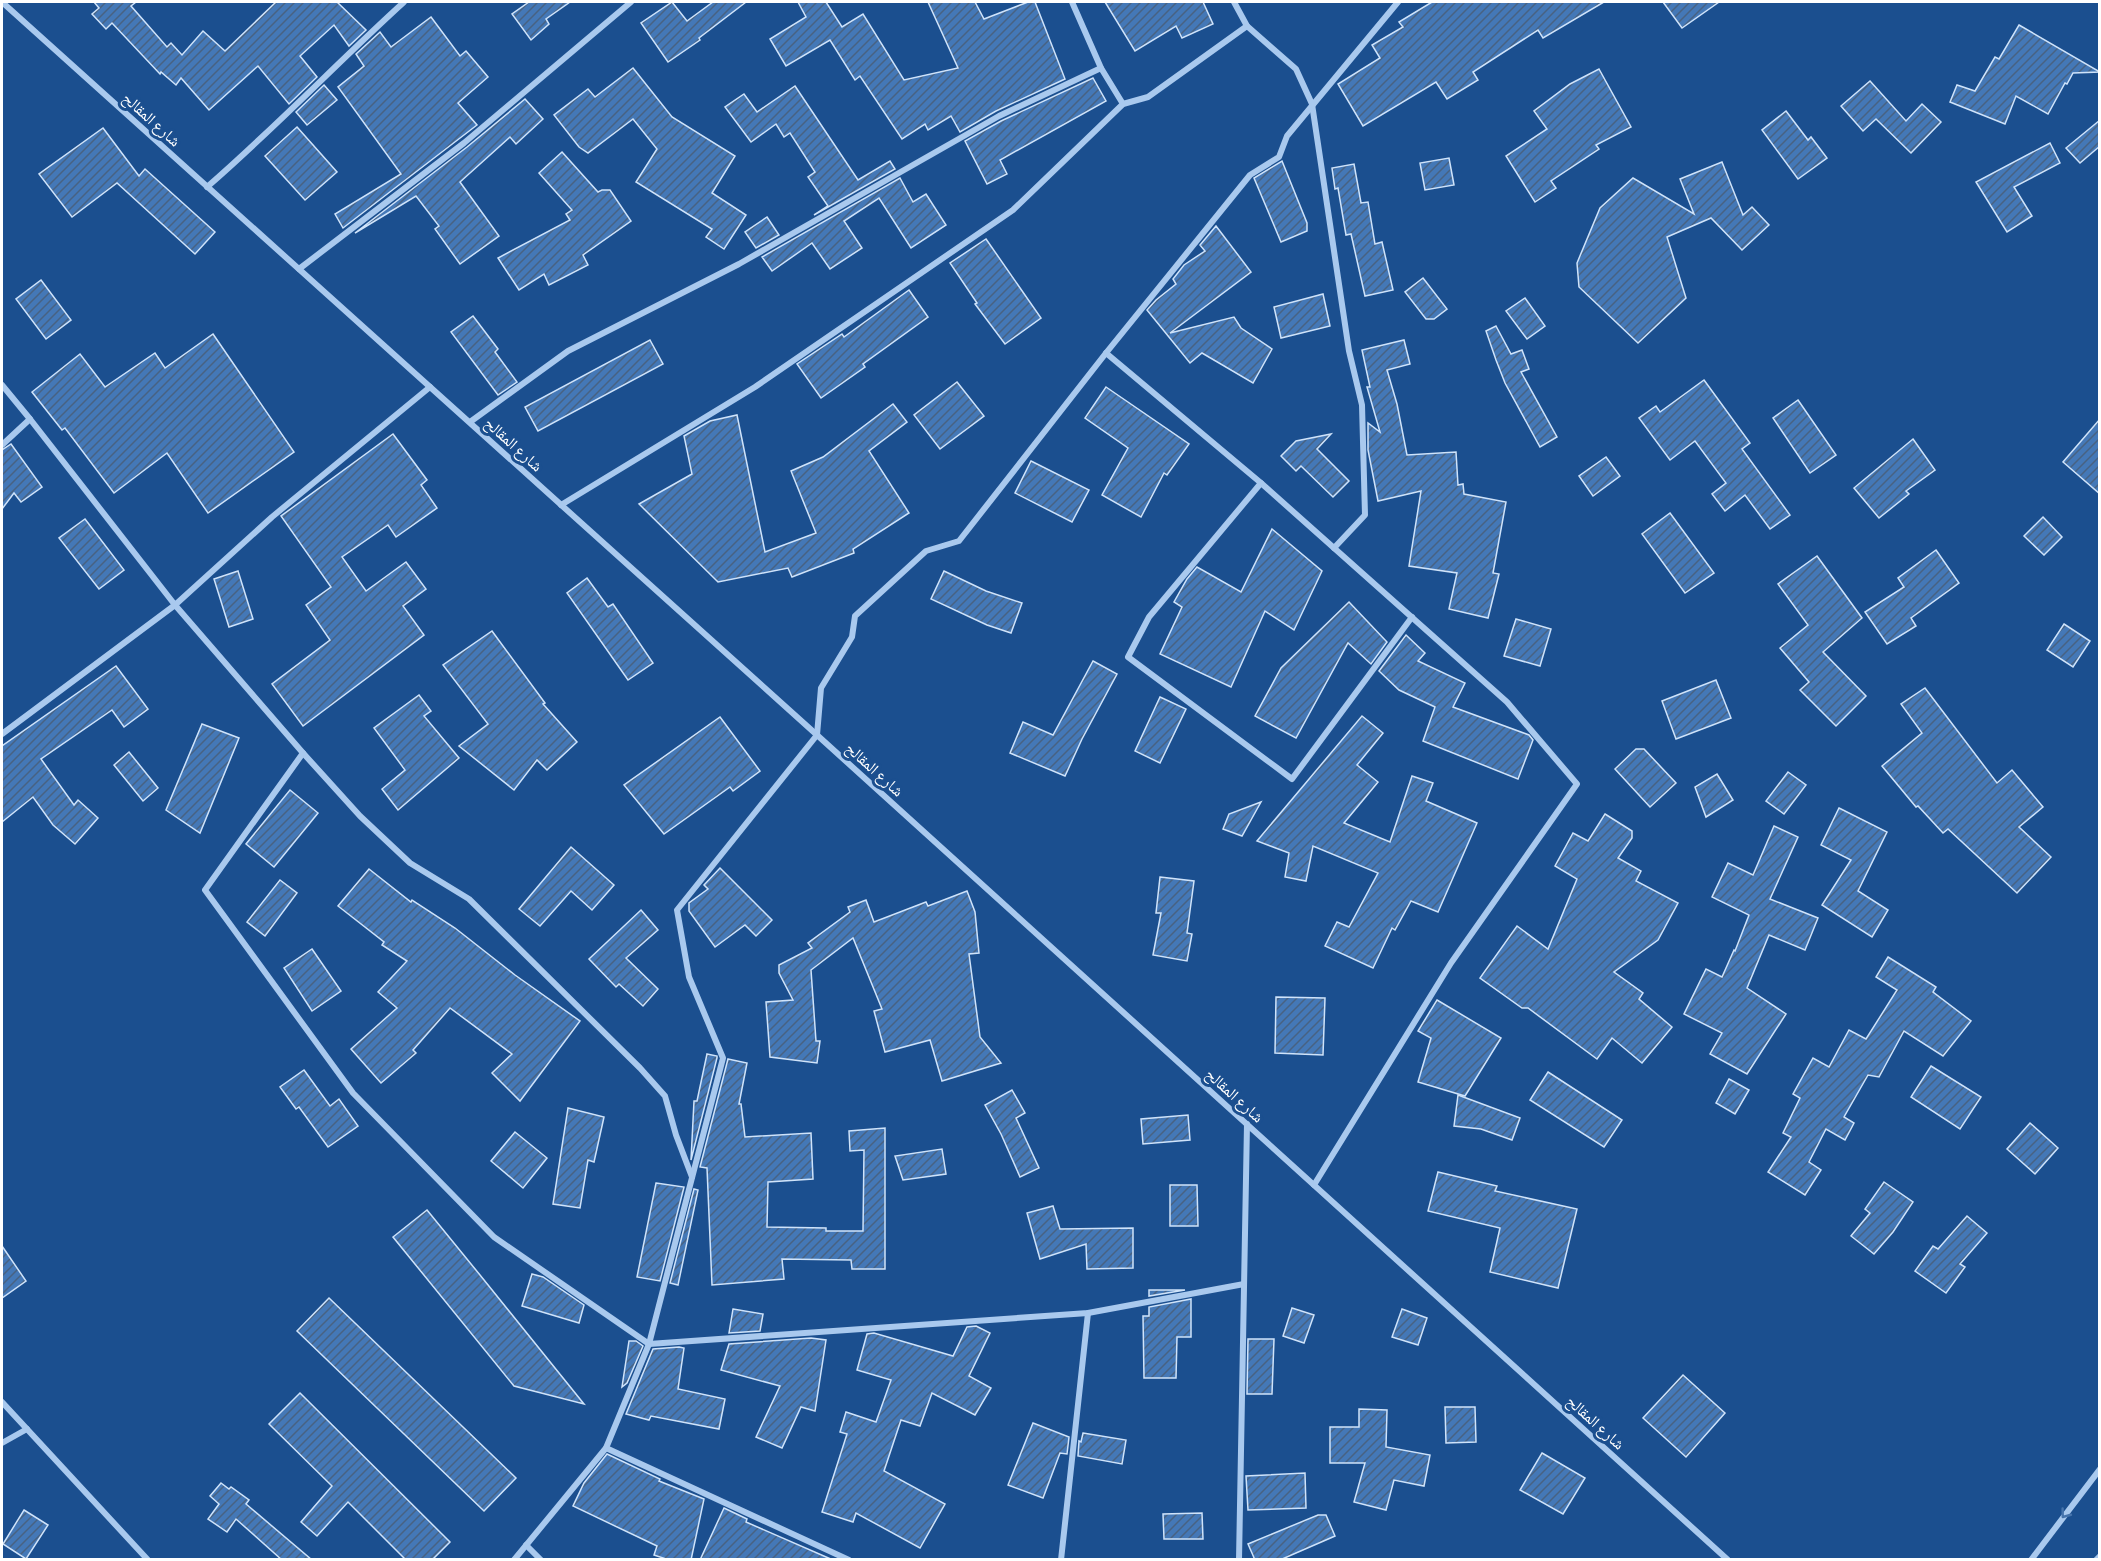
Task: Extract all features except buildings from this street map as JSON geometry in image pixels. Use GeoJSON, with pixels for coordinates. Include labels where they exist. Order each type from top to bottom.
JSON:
{"type":"FeatureCollection","features":[{"type":"Feature","properties":{"kind":"street","name":"شارع المقالح"},"geometry":{"type":"LineString","coordinates":[[2,2],[817,735],[1728,1560]]}},
{"type":"Feature","properties":{"kind":"street"},"geometry":{"type":"LineString","coordinates":[[207,187],[404,2]]}},
{"type":"Feature","properties":{"kind":"street"},"geometry":{"type":"LineString","coordinates":[[299,268],[464,142],[631,2]]}},
{"type":"Feature","properties":{"kind":"street"},"geometry":{"type":"LineString","coordinates":[[1072,2],[1101,68],[1123,105]]}},
{"type":"Feature","properties":{"kind":"street"},"geometry":{"type":"LineString","coordinates":[[1234,2],[1247,26],[1296,69],[1312,104],[1349,351],[1362,405],[1365,515],[1334,548]]}},
{"type":"Feature","properties":{"kind":"street"},"geometry":{"type":"LineString","coordinates":[[514,1560],[606,1448],[649,1344],[723,1058],[689,977],[677,910],[817,735],[821,688],[852,637],[855,616],[926,551],[959,541],[1106,353],[1250,175],[1279,157],[1287,136],[1398,2]]}},
{"type":"Feature","properties":{"kind":"street"},"geometry":{"type":"LineString","coordinates":[[561,505],[755,387],[1013,210],[1123,105],[1148,96],[1247,26]]}},
{"type":"Feature","properties":{"kind":"street"},"geometry":{"type":"LineString","coordinates":[[470,422],[568,351],[739,264],[999,116],[1101,68]]}},
{"type":"Feature","properties":{"kind":"street"},"geometry":{"type":"LineString","coordinates":[[1106,353],[1261,483],[1507,702],[1577,784],[1451,963],[1314,1185]]}},
{"type":"Feature","properties":{"kind":"street"},"geometry":{"type":"LineString","coordinates":[[2,384],[175,605],[360,816],[410,863],[469,899],[640,1068],[665,1096],[692,1178]]}},
{"type":"Feature","properties":{"kind":"street"},"geometry":{"type":"LineString","coordinates":[[2,734],[175,605],[272,517],[430,387]]}},
{"type":"Feature","properties":{"kind":"street"},"geometry":{"type":"LineString","coordinates":[[2,445],[30,419]]}},
{"type":"Feature","properties":{"kind":"street"},"geometry":{"type":"LineString","coordinates":[[1261,483],[1149,617],[1128,657],[1292,778],[1412,616]]}},
{"type":"Feature","properties":{"kind":"street"},"geometry":{"type":"LineString","coordinates":[[303,753],[205,890],[353,1093],[494,1237],[649,1344],[1088,1313],[1244,1284]]}},
{"type":"Feature","properties":{"kind":"street"},"geometry":{"type":"LineString","coordinates":[[1239,1560],[1247,1124]]}},
{"type":"Feature","properties":{"kind":"street"},"geometry":{"type":"LineString","coordinates":[[1060,1560],[1088,1313]]}},
{"type":"Feature","properties":{"kind":"street"},"geometry":{"type":"LineString","coordinates":[[2,1402],[148,1560]]}},
{"type":"Feature","properties":{"kind":"street"},"geometry":{"type":"LineString","coordinates":[[2,1443],[27,1430]]}},
{"type":"Feature","properties":{"kind":"street"},"geometry":{"type":"LineString","coordinates":[[606,1448],[849,1560]]}},
{"type":"Feature","properties":{"kind":"street"},"geometry":{"type":"LineString","coordinates":[[2031,1560],[2100,1469]]}},
{"type":"Feature","properties":{"kind":"street"},"geometry":{"type":"LineString","coordinates":[[526,1545],[541,1560]]}},
{"type":"Feature","properties":{"kind":"street"},"geometry":{"type":"LineString","coordinates":[[2097,1560],[2100,1556]]}}]}
